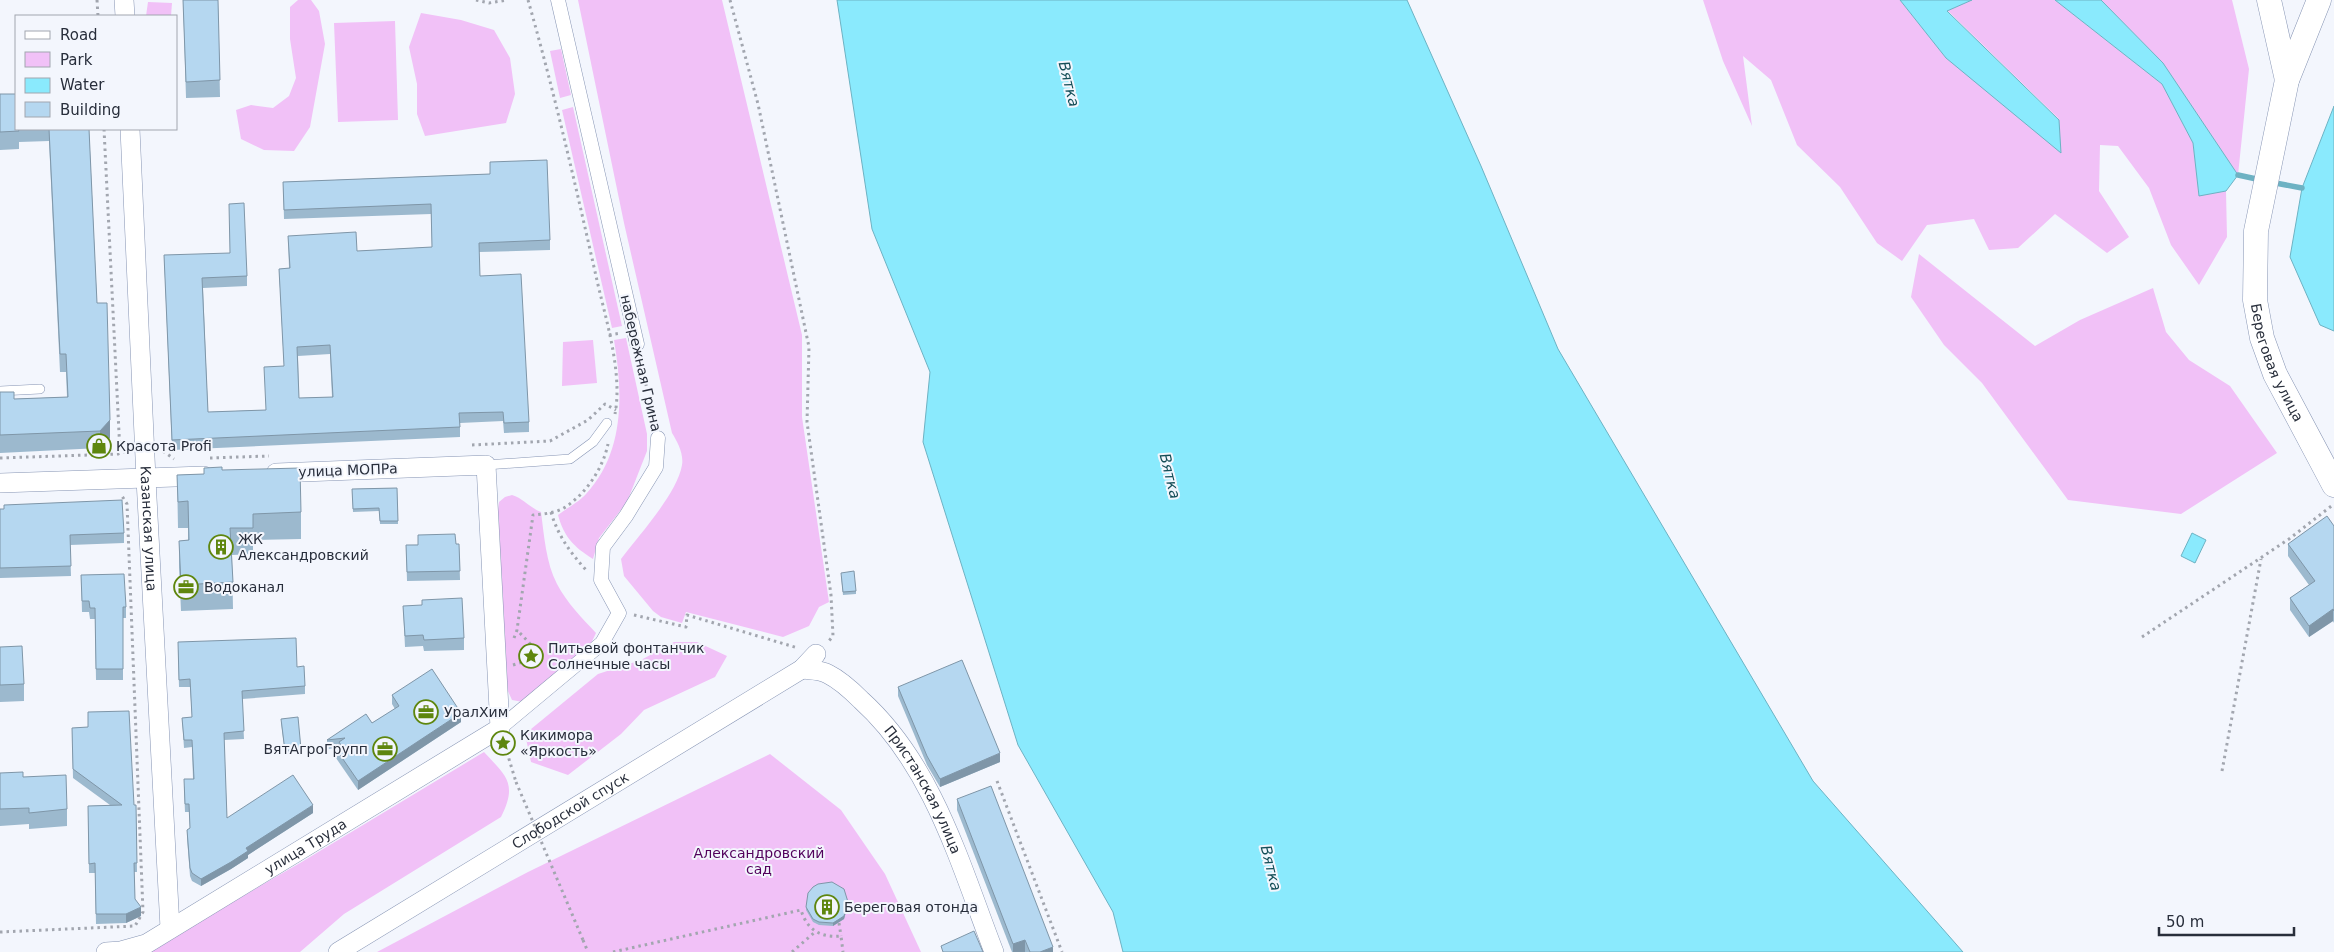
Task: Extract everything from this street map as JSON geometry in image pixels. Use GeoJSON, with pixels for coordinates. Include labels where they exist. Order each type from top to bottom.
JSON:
{"type":"FeatureCollection","features":[{"type":"Feature","properties":{"kind":"street"},"geometry":{"type":"LineString","coordinates":[[124,0],[125,15]]}},
{"type":"Feature","properties":{"kind":"street","name":"набережная Грина"},"geometry":{"type":"LineString","coordinates":[[558,0],[637,344]]}},
{"type":"Feature","properties":{"kind":"street"},"geometry":{"type":"LineString","coordinates":[[2269,0],[2287,80]]}},
{"type":"Feature","properties":{"kind":"street","name":"Береговая улица"},"geometry":{"type":"LineString","coordinates":[[2319,0],[2287,80],[2274,140],[2256,231],[2255,300],[2262,338],[2278,381],[2334,485]]}},
{"type":"Feature","properties":{"kind":"street","name":"Казанская улица"},"geometry":{"type":"LineString","coordinates":[[130,130],[146,479],[170,928]]}},
{"type":"Feature","properties":{"kind":"street","name":"набережная Грина"},"geometry":{"type":"LineString","coordinates":[[601,580],[603,547],[626,516],[656,467],[658,438]]}},
{"type":"Feature","properties":{"kind":"street"},"geometry":{"type":"LineString","coordinates":[[486,465],[500,728]]}},
{"type":"Feature","properties":{"kind":"street","name":"улица МОПРа"},"geometry":{"type":"LineString","coordinates":[[260,474],[486,465]]}},
{"type":"Feature","properties":{"kind":"street"},"geometry":{"type":"LineString","coordinates":[[0,483],[222,475]]}},
{"type":"Feature","properties":{"kind":"street"},"geometry":{"type":"LineString","coordinates":[[500,728],[602,643],[619,612],[601,580]]}},
{"type":"Feature","properties":{"kind":"street","name":"Слободской спуск"},"geometry":{"type":"LineString","coordinates":[[338,952],[802,669],[816,654]]}},
{"type":"Feature","properties":{"kind":"street","name":"Пристанская улица"},"geometry":{"type":"LineString","coordinates":[[802,669],[827,673],[852,691],[894,733],[912,761],[945,826],[994,952]]}},
{"type":"Feature","properties":{"kind":"street","name":"улица Труда"},"geometry":{"type":"LineString","coordinates":[[106,952],[121,951],[146,944],[500,728]]}},
{"type":"Feature","properties":{"kind":"lane"},"geometry":{"type":"LineString","coordinates":[[0,391],[40,388]]}},
{"type":"Feature","properties":{"kind":"lane"},"geometry":{"type":"LineString","coordinates":[[486,465],[570,460],[593,442],[611,420]]}},
{"type":"Feature","properties":{"kind":"path"},"geometry":{"type":"LineString","coordinates":[[97,0],[98,15]]}},
{"type":"Feature","properties":{"kind":"path"},"geometry":{"type":"LineString","coordinates":[[476,0],[507,0]]}},
{"type":"Feature","properties":{"kind":"path"},"geometry":{"type":"LineString","coordinates":[[528,0],[557,105],[609,335],[617,380],[616,410],[611,420]]}},
{"type":"Feature","properties":{"kind":"path"},"geometry":{"type":"LineString","coordinates":[[730,0],[760,113],[809,347],[807,422],[831,595],[833,636]]}},
{"type":"Feature","properties":{"kind":"path"},"geometry":{"type":"LineString","coordinates":[[104,130],[120,453]]}},
{"type":"Feature","properties":{"kind":"path","name":"набережная Грина"},"geometry":{"type":"LineString","coordinates":[[637,344],[658,438]]}},
{"type":"Feature","properties":{"kind":"path"},"geometry":{"type":"LineString","coordinates":[[469,446],[550,441],[588,420],[605,404],[616,410]]}},
{"type":"Feature","properties":{"kind":"path"},"geometry":{"type":"LineString","coordinates":[[511,646],[517,630],[532,515],[551,512],[566,506],[582,492],[598,472],[609,441]]}},
{"type":"Feature","properties":{"kind":"path"},"geometry":{"type":"LineString","coordinates":[[161,449],[174,460],[184,459]]}},
{"type":"Feature","properties":{"kind":"path"},"geometry":{"type":"LineString","coordinates":[[0,458],[120,453],[128,450]]}},
{"type":"Feature","properties":{"kind":"path"},"geometry":{"type":"LineString","coordinates":[[204,459],[273,456]]}},
{"type":"Feature","properties":{"kind":"path"},"geometry":{"type":"LineString","coordinates":[[0,932],[135,926],[143,912],[127,504],[119,491]]}},
{"type":"Feature","properties":{"kind":"path"},"geometry":{"type":"LineString","coordinates":[[2142,637],[2261,558],[2334,504]]}},
{"type":"Feature","properties":{"kind":"path"},"geometry":{"type":"LineString","coordinates":[[551,512],[556,529],[571,554],[586,570],[601,580]]}},
{"type":"Feature","properties":{"kind":"path"},"geometry":{"type":"LineString","coordinates":[[2222,771],[2261,558]]}},
{"type":"Feature","properties":{"kind":"path"},"geometry":{"type":"LineString","coordinates":[[649,617],[686,627],[687,615],[774,639]]}},
{"type":"Feature","properties":{"kind":"path"},"geometry":{"type":"LineString","coordinates":[[511,666],[529,660],[536,661],[540,656],[517,630]]}},
{"type":"Feature","properties":{"kind":"path"},"geometry":{"type":"LineString","coordinates":[[997,781],[1062,952]]}},
{"type":"Feature","properties":{"kind":"path"},"geometry":{"type":"LineString","coordinates":[[516,782],[588,952]]}},
{"type":"Feature","properties":{"kind":"path"},"geometry":{"type":"LineString","coordinates":[[800,910],[804,920],[815,932],[829,937],[841,936]]}},
{"type":"Feature","properties":{"kind":"path"},"geometry":{"type":"LineString","coordinates":[[613,952],[806,910]]}},
{"type":"Feature","properties":{"kind":"path"},"geometry":{"type":"LineString","coordinates":[[839,923],[843,952]]}},
{"type":"Feature","properties":{"kind":"path"},"geometry":{"type":"LineString","coordinates":[[792,952],[815,932]]}},
{"type":"Feature","properties":{"kind":"green space"},"geometry":{"type":"Polygon","coordinates":[[[298,0],[311,0],[319,11],[325,44],[310,127],[294,151],[264,150],[241,139],[236,110],[251,105],[273,108],[289,96],[296,78],[290,39],[290,7],[298,0]]]}},
{"type":"Feature","properties":{"kind":"green space"},"geometry":{"type":"Polygon","coordinates":[[[578,0],[722,0],[802,335],[802,417],[829,602],[819,607],[809,626],[783,637],[686,612],[682,623],[661,617],[653,611],[624,576],[621,559],[673,489],[682,465],[682,456],[672,433],[624,223],[578,0]]]}},
{"type":"Feature","properties":{"kind":"green space"},"geometry":{"type":"Polygon","coordinates":[[[1703,0],[1900,0],[1946,58],[2059,119],[1947,10],[1972,0],[2055,0],[2162,84],[2193,143],[2199,195],[2226,191],[2227,237],[2199,285],[2171,245],[2149,188],[2118,146],[2100,145],[2099,191],[2129,237],[2107,253],[2055,214],[2018,248],[1989,250],[1974,219],[1927,225],[1902,261],[1877,243],[1840,187],[1797,145],[1771,80],[1743,56],[1752,126],[1723,61],[1703,0]]]}},
{"type":"Feature","properties":{"kind":"green space"},"geometry":{"type":"Polygon","coordinates":[[[2101,0],[2232,0],[2249,69],[2238,175],[2163,63],[2101,0]]]}},
{"type":"Feature","properties":{"kind":"green space"},"geometry":{"type":"Polygon","coordinates":[[[148,2],[172,3],[171,15],[146,15],[148,2]]]}},
{"type":"Feature","properties":{"kind":"green space"},"geometry":{"type":"Polygon","coordinates":[[[421,13],[461,20],[494,30],[510,58],[515,94],[506,123],[425,136],[417,114],[417,84],[409,47],[421,13]]]}},
{"type":"Feature","properties":{"kind":"green space"},"geometry":{"type":"Polygon","coordinates":[[[395,21],[398,120],[338,122],[334,23],[395,21]]]}},
{"type":"Feature","properties":{"kind":"green space"},"geometry":{"type":"Polygon","coordinates":[[[561,49],[571,95],[560,98],[550,51],[561,49]]]}},
{"type":"Feature","properties":{"kind":"green space"},"geometry":{"type":"Polygon","coordinates":[[[573,107],[622,326],[612,328],[562,110],[573,107]]]}},
{"type":"Feature","properties":{"kind":"green space"},"geometry":{"type":"Polygon","coordinates":[[[1919,254],[2035,346],[2080,320],[2153,288],[2166,332],[2189,360],[2230,386],[2277,453],[2181,514],[2068,500],[1982,383],[1944,345],[1911,297],[1919,254]]]}},
{"type":"Feature","properties":{"kind":"green space"},"geometry":{"type":"Polygon","coordinates":[[[626,338],[647,434],[647,451],[627,502],[599,538],[593,559],[571,541],[563,529],[558,515],[586,494],[599,477],[608,460],[618,421],[619,401],[619,381],[614,340],[626,338]]]}},
{"type":"Feature","properties":{"kind":"green space"},"geometry":{"type":"Polygon","coordinates":[[[593,340],[597,383],[562,386],[563,342],[593,340]]]}},
{"type":"Feature","properties":{"kind":"green space"},"geometry":{"type":"Polygon","coordinates":[[[512,495],[541,512],[546,549],[553,576],[570,604],[596,633],[589,648],[523,702],[512,700],[507,689],[497,521],[499,502],[505,497],[512,495]]]}},
{"type":"Feature","properties":{"kind":"green space"},"geometry":{"type":"Polygon","coordinates":[[[674,642],[697,642],[727,656],[715,677],[644,710],[621,734],[568,775],[531,762],[525,734],[598,674],[641,660],[674,642]]]}},
{"type":"Feature","properties":{"kind":"green space"},"geometry":{"type":"Polygon","coordinates":[[[484,752],[504,774],[509,788],[509,796],[501,817],[344,914],[300,952],[146,952],[300,863],[484,752]]]}},
{"type":"Feature","properties":{"kind":"green space","name":"Александровский сад"},"geometry":{"type":"Polygon","coordinates":[[[770,754],[841,810],[885,874],[921,952],[377,952],[528,872],[770,754]]]}},
{"type":"Feature","properties":{"kind":"water","name":"Вятка"},"geometry":{"type":"Polygon","coordinates":[[[837,0],[1407,0],[1481,166],[1558,349],[1813,781],[1963,952],[1123,952],[1113,912],[1018,745],[923,442],[930,372],[872,229],[837,0]]]}},
{"type":"Feature","properties":{"kind":"water"},"geometry":{"type":"Polygon","coordinates":[[[1900,0],[1972,0],[1947,11],[2059,120],[2061,153],[1946,58],[1900,0]]]}},
{"type":"Feature","properties":{"kind":"water"},"geometry":{"type":"Polygon","coordinates":[[[2055,0],[2101,0],[2163,63],[2238,175],[2226,191],[2199,196],[2193,143],[2162,84],[2055,0]]]}},
{"type":"Feature","properties":{"kind":"water"},"geometry":{"type":"Polygon","coordinates":[[[2334,106],[2334,331],[2320,325],[2290,257],[2302,188],[2334,106]]]}},
{"type":"Feature","properties":{"kind":"water"},"geometry":{"type":"Polygon","coordinates":[[[2192,533],[2206,540],[2195,563],[2181,556],[2192,533]]]}},
{"type":"Feature","properties":{"kind":"building"},"geometry":{"type":"Polygon","coordinates":[[[183,0],[218,0],[220,80],[186,82],[183,0]]]}},
{"type":"Feature","properties":{"kind":"building"},"geometry":{"type":"Polygon","coordinates":[[[0,94],[15,94],[15,130],[19,131],[0,132],[0,94]]]}},
{"type":"Feature","properties":{"kind":"building"},"geometry":{"type":"Polygon","coordinates":[[[49,130],[89,130],[97,303],[107,303],[110,420],[100,431],[0,435],[0,392],[14,392],[14,399],[68,397],[66,354],[60,354],[49,130]]]}},
{"type":"Feature","properties":{"kind":"building"},"geometry":{"type":"Polygon","coordinates":[[[547,160],[550,240],[479,243],[480,276],[521,274],[529,422],[504,423],[503,412],[459,413],[460,427],[172,440],[164,255],[230,253],[229,204],[244,203],[247,276],[202,278],[208,412],[266,410],[264,367],[284,366],[279,269],[290,268],[288,236],[356,232],[357,251],[432,247],[431,204],[284,210],[283,182],[490,174],[490,162],[547,160]],[[330,345],[297,347],[299,398],[333,397],[330,345]]]}},
{"type":"Feature","properties":{"kind":"building"},"geometry":{"type":"Polygon","coordinates":[[[222,467],[222,470],[300,468],[301,512],[253,514],[253,528],[230,528],[233,582],[181,585],[179,541],[189,540],[188,501],[178,502],[177,475],[204,474],[204,468],[222,467]]]}},
{"type":"Feature","properties":{"kind":"building"},"geometry":{"type":"Polygon","coordinates":[[[397,488],[398,521],[380,521],[379,508],[353,509],[352,489],[397,488]]]}},
{"type":"Feature","properties":{"kind":"building"},"geometry":{"type":"Polygon","coordinates":[[[122,500],[124,533],[70,535],[71,566],[0,568],[0,509],[4,509],[4,505],[122,500]]]}},
{"type":"Feature","properties":{"kind":"building"},"geometry":{"type":"Polygon","coordinates":[[[2327,516],[2334,526],[2334,611],[2333,609],[2309,626],[2290,598],[2315,581],[2288,544],[2327,516]]]}},
{"type":"Feature","properties":{"kind":"building"},"geometry":{"type":"Polygon","coordinates":[[[455,534],[456,544],[459,544],[460,571],[407,572],[406,545],[418,545],[418,535],[455,534]]]}},
{"type":"Feature","properties":{"kind":"building"},"geometry":{"type":"Polygon","coordinates":[[[854,571],[856,591],[843,592],[841,573],[854,571]]]}},
{"type":"Feature","properties":{"kind":"building"},"geometry":{"type":"Polygon","coordinates":[[[124,574],[126,607],[123,607],[123,669],[96,669],[95,608],[90,608],[89,601],[82,601],[81,575],[124,574]]]}},
{"type":"Feature","properties":{"kind":"building"},"geometry":{"type":"Polygon","coordinates":[[[462,598],[464,638],[424,640],[423,635],[405,636],[403,606],[422,605],[422,600],[462,598]]]}},
{"type":"Feature","properties":{"kind":"building"},"geometry":{"type":"Polygon","coordinates":[[[296,638],[297,667],[304,666],[305,686],[242,691],[244,731],[224,733],[227,818],[293,775],[313,805],[246,848],[248,851],[201,879],[192,873],[190,868],[187,830],[190,828],[189,804],[185,804],[184,779],[194,779],[192,740],[184,740],[182,718],[192,717],[190,679],[179,680],[178,642],[296,638]]]}},
{"type":"Feature","properties":{"kind":"building"},"geometry":{"type":"Polygon","coordinates":[[[22,646],[24,684],[0,685],[0,647],[22,646]]]}},
{"type":"Feature","properties":{"kind":"building"},"geometry":{"type":"Polygon","coordinates":[[[962,660],[1000,753],[940,779],[927,756],[898,687],[962,660]]]}},
{"type":"Feature","properties":{"kind":"building"},"geometry":{"type":"Polygon","coordinates":[[[432,669],[461,713],[358,781],[336,749],[341,745],[339,742],[345,738],[327,740],[366,714],[372,723],[399,706],[392,695],[432,669]]]}},
{"type":"Feature","properties":{"kind":"building"},"geometry":{"type":"Polygon","coordinates":[[[129,711],[134,805],[136,805],[137,863],[134,863],[135,899],[141,907],[126,914],[96,914],[95,863],[89,864],[88,806],[122,805],[73,769],[72,728],[88,727],[88,712],[129,711]]]}},
{"type":"Feature","properties":{"kind":"building"},"geometry":{"type":"Polygon","coordinates":[[[298,717],[301,749],[285,751],[281,719],[298,717]]]}},
{"type":"Feature","properties":{"kind":"building"},"geometry":{"type":"Polygon","coordinates":[[[23,772],[23,777],[66,775],[67,809],[29,813],[29,808],[0,809],[0,773],[23,772]]]}},
{"type":"Feature","properties":{"kind":"building"},"geometry":{"type":"Polygon","coordinates":[[[991,786],[1053,947],[1040,952],[1030,952],[1025,940],[1013,944],[957,799],[991,786]]]}},
{"type":"Feature","properties":{"kind":"building","name":"Береговая отонда"},"geometry":{"type":"Polygon","coordinates":[[[832,882],[844,889],[848,902],[844,916],[833,923],[819,922],[813,919],[806,907],[808,893],[818,884],[832,882]]]}},
{"type":"Feature","properties":{"kind":"building"},"geometry":{"type":"Polygon","coordinates":[[[974,931],[983,952],[943,952],[941,946],[974,931]]]}},
{"type":"Feature","properties":{"kind":"waterway"},"geometry":{"type":"LineString","coordinates":[[2238,175],[2261,180]]}},
{"type":"Feature","properties":{"kind":"waterway"},"geometry":{"type":"LineString","coordinates":[[2270,182],[2302,188]]}},
{"type":"Feature","properties":{"kind":"place","name":"Красота Profi"},"geometry":{"type":"Point","coordinates":[99,446]}},
{"type":"Feature","properties":{"kind":"place","name":"ЖК Александровский"},"geometry":{"type":"Point","coordinates":[221,547]}},
{"type":"Feature","properties":{"kind":"place","name":"Водоканал"},"geometry":{"type":"Point","coordinates":[186,587]}},
{"type":"Feature","properties":{"kind":"place","name":"Питьевой фонтанчик Солнечные часы"},"geometry":{"type":"Point","coordinates":[531,656]}},
{"type":"Feature","properties":{"kind":"place","name":"УралХим"},"geometry":{"type":"Point","coordinates":[426,712]}},
{"type":"Feature","properties":{"kind":"place","name":"Кикимора «Яркость»"},"geometry":{"type":"Point","coordinates":[503,743]}},
{"type":"Feature","properties":{"kind":"place","name":"ВятАгроГрупп"},"geometry":{"type":"Point","coordinates":[385,749]}},
{"type":"Feature","properties":{"kind":"place","name":"Береговая отонда"},"geometry":{"type":"Point","coordinates":[827,907]}}]}
